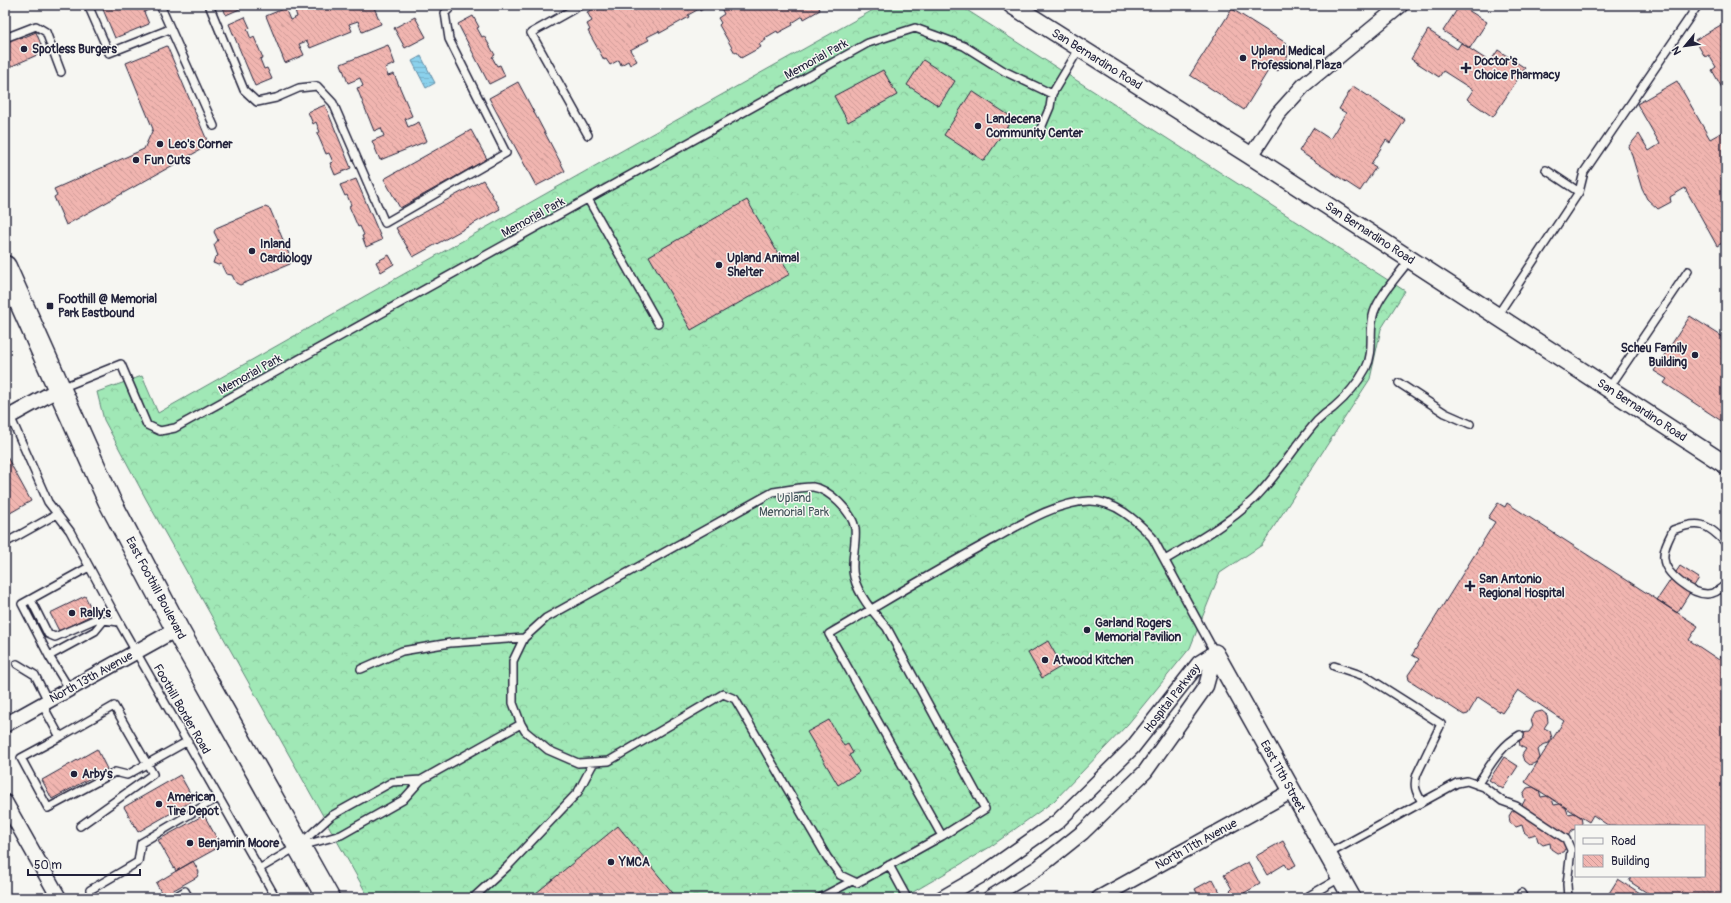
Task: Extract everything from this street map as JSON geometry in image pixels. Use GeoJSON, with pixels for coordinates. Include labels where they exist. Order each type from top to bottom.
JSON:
{"type":"FeatureCollection","features":[{"type":"Feature","properties":{"kind":"main road","name":"East Foothill Boulevard"},"geometry":{"type":"LineString","coordinates":[[5,267],[109,500],[177,629],[328,898]]}},
{"type":"Feature","properties":{"kind":"street"},"geometry":{"type":"LineString","coordinates":[[1251,156],[1278,114],[1305,84],[1401,5]]}},
{"type":"Feature","properties":{"kind":"street","name":"San Bernardino Road"},"geometry":{"type":"LineString","coordinates":[[1018,6],[1079,49],[1251,156],[1726,465]]}},
{"type":"Feature","properties":{"kind":"street"},"geometry":{"type":"LineString","coordinates":[[8,417],[59,389]]}},
{"type":"Feature","properties":{"kind":"street","name":"North 13th Avenue"},"geometry":{"type":"LineString","coordinates":[[5,725],[177,629]]}},
{"type":"Feature","properties":{"kind":"street","name":"East 11th Street"},"geometry":{"type":"LineString","coordinates":[[1215,653],[1352,898]]}},
{"type":"Feature","properties":{"kind":"street","name":"Hospital Parkway"},"geometry":{"type":"LineString","coordinates":[[942,898],[982,875],[1057,822],[1132,748],[1199,662],[1215,653]]}},
{"type":"Feature","properties":{"kind":"street","name":"Hospital Parkway"},"geometry":{"type":"LineString","coordinates":[[990,898],[1038,868],[1083,832],[1145,772],[1206,686],[1215,653]]}},
{"type":"Feature","properties":{"kind":"street","name":"North 11th Avenue"},"geometry":{"type":"LineString","coordinates":[[1099,898],[1292,791]]}},
{"type":"Feature","properties":{"kind":"street"},"geometry":{"type":"LineString","coordinates":[[5,802],[59,898]]}},
{"type":"Feature","properties":{"kind":"lane"},"geometry":{"type":"LineString","coordinates":[[88,5],[109,53],[170,28]]}},
{"type":"Feature","properties":{"kind":"lane"},"geometry":{"type":"LineString","coordinates":[[160,5],[214,126]]}},
{"type":"Feature","properties":{"kind":"lane"},"geometry":{"type":"LineString","coordinates":[[209,5],[244,90],[257,102],[276,98],[299,88],[317,86],[333,103],[385,223],[506,153],[449,39],[445,12],[453,5]]}},
{"type":"Feature","properties":{"kind":"lane"},"geometry":{"type":"LineString","coordinates":[[580,5],[530,33],[588,135]]}},
{"type":"Feature","properties":{"kind":"lane"},"geometry":{"type":"LineString","coordinates":[[1497,316],[1579,192],[1584,172],[1698,5]]}},
{"type":"Feature","properties":{"kind":"lane"},"geometry":{"type":"LineString","coordinates":[[5,38],[36,26],[46,32],[61,72]]}},
{"type":"Feature","properties":{"kind":"lane","name":"Memorial Park"},"geometry":{"type":"LineString","coordinates":[[59,389],[121,364],[147,425],[160,431],[175,428],[868,43],[914,28],[964,46],[1004,71],[1052,94]]}},
{"type":"Feature","properties":{"kind":"lane"},"geometry":{"type":"LineString","coordinates":[[1038,133],[1050,107],[1052,94],[1079,49]]}},
{"type":"Feature","properties":{"kind":"lane"},"geometry":{"type":"LineString","coordinates":[[1546,170],[1579,192]]}},
{"type":"Feature","properties":{"kind":"lane"},"geometry":{"type":"LineString","coordinates":[[588,199],[658,323]]}},
{"type":"Feature","properties":{"kind":"lane"},"geometry":{"type":"LineString","coordinates":[[1165,560],[1204,537],[1230,519],[1254,499],[1277,474],[1322,416],[1346,396],[1366,368],[1372,343],[1374,313],[1379,301],[1410,260]]}},
{"type":"Feature","properties":{"kind":"lane"},"geometry":{"type":"LineString","coordinates":[[1609,389],[1688,272]]}},
{"type":"Feature","properties":{"kind":"lane"},"geometry":{"type":"LineString","coordinates":[[1399,383],[1445,414],[1470,424]]}},
{"type":"Feature","properties":{"kind":"lane","name":"Foothill Border Road"},"geometry":{"type":"LineString","coordinates":[[8,417],[48,502],[70,531],[119,622],[276,898]]}},
{"type":"Feature","properties":{"kind":"lane"},"geometry":{"type":"LineString","coordinates":[[813,487],[833,496],[847,511],[855,527],[853,576],[871,610],[887,628],[985,809],[942,836],[857,883],[840,875],[827,857],[735,699],[723,694],[609,761],[578,763],[548,750],[525,731],[520,724],[513,703],[513,661],[524,638],[546,618],[773,492],[813,487]]}},
{"type":"Feature","properties":{"kind":"lane"},"geometry":{"type":"LineString","coordinates":[[942,836],[829,634],[955,560],[1024,523],[1067,504],[1089,501],[1108,503],[1142,526],[1152,537],[1215,653]]}},
{"type":"Feature","properties":{"kind":"lane"},"geometry":{"type":"LineString","coordinates":[[5,543],[57,514]]}},
{"type":"Feature","properties":{"kind":"lane"},"geometry":{"type":"LineString","coordinates":[[1726,543],[1712,530],[1699,524],[1689,524],[1673,530],[1666,544],[1664,559],[1670,574],[1692,590],[1706,594],[1713,593],[1726,584]]}},
{"type":"Feature","properties":{"kind":"lane"},"geometry":{"type":"LineString","coordinates":[[70,690],[49,656],[22,604],[89,567]]}},
{"type":"Feature","properties":{"kind":"lane"},"geometry":{"type":"LineString","coordinates":[[31,600],[48,634],[54,637],[96,619],[119,622]]}},
{"type":"Feature","properties":{"kind":"lane"},"geometry":{"type":"LineString","coordinates":[[49,656],[94,631],[104,620]]}},
{"type":"Feature","properties":{"kind":"lane"},"geometry":{"type":"LineString","coordinates":[[361,669],[402,651],[450,642],[524,638]]}},
{"type":"Feature","properties":{"kind":"lane"},"geometry":{"type":"LineString","coordinates":[[17,664],[35,676],[60,737]]}},
{"type":"Feature","properties":{"kind":"lane"},"geometry":{"type":"LineString","coordinates":[[1334,666],[1367,677],[1441,724],[1414,783],[1415,790],[1422,802]]}},
{"type":"Feature","properties":{"kind":"lane"},"geometry":{"type":"LineString","coordinates":[[80,826],[153,774],[148,764],[114,706],[21,758],[48,808],[115,772],[127,775],[148,764],[188,741]]}},
{"type":"Feature","properties":{"kind":"lane"},"geometry":{"type":"LineString","coordinates":[[298,846],[341,835],[403,800],[421,780],[520,724]]}},
{"type":"Feature","properties":{"kind":"lane"},"geometry":{"type":"LineString","coordinates":[[1478,785],[1501,749],[1520,735]]}},
{"type":"Feature","properties":{"kind":"lane"},"geometry":{"type":"LineString","coordinates":[[473,898],[508,866],[578,792],[594,762]]}},
{"type":"Feature","properties":{"kind":"lane"},"geometry":{"type":"LineString","coordinates":[[259,869],[298,846],[330,816],[392,782],[421,780]]}},
{"type":"Feature","properties":{"kind":"lane"},"geometry":{"type":"LineString","coordinates":[[1327,854],[1457,783],[1467,781],[1484,787],[1502,800],[1520,808],[1566,838],[1571,850],[1567,884],[1568,898]]}},
{"type":"Feature","properties":{"kind":"lane"},"geometry":{"type":"LineString","coordinates":[[90,890],[138,862],[140,844],[219,797]]}},
{"type":"Feature","properties":{"kind":"lane"},"geometry":{"type":"LineString","coordinates":[[889,865],[907,898]]}},
{"type":"Feature","properties":{"kind":"lane"},"geometry":{"type":"LineString","coordinates":[[1305,898],[1340,878]]}},
{"type":"Feature","properties":{"kind":"lane"},"geometry":{"type":"LineString","coordinates":[[820,898],[852,880]]}},
{"type":"Feature","properties":{"kind":"lane"},"geometry":{"type":"LineString","coordinates":[[173,898],[186,891],[189,898]]}},
{"type":"Feature","properties":{"kind":"green space","name":"Upland Memorial Park"},"geometry":{"type":"Polygon","coordinates":[[[882,5],[959,5],[1405,291],[1381,329],[1370,379],[1262,545],[1220,573],[1190,648],[1128,724],[1054,801],[990,847],[903,898],[369,898],[146,499],[104,420],[97,392],[142,376],[158,413],[882,5]]]}},
{"type":"Feature","properties":{"kind":"water"},"geometry":{"type":"Polygon","coordinates":[[[421,56],[435,83],[426,88],[412,61],[421,56]]]}},
{"type":"Feature","properties":{"kind":"building"},"geometry":{"type":"Polygon","coordinates":[[[104,5],[149,5],[151,9],[144,12],[149,24],[115,38],[102,7],[104,5]]]}},
{"type":"Feature","properties":{"kind":"building"},"geometry":{"type":"Polygon","coordinates":[[[222,5],[241,5],[242,8],[226,15],[222,5]]]}},
{"type":"Feature","properties":{"kind":"building"},"geometry":{"type":"Polygon","coordinates":[[[308,5],[373,5],[381,24],[362,32],[358,21],[349,24],[352,31],[310,48],[307,41],[299,44],[304,55],[285,63],[266,16],[285,8],[290,20],[297,17],[295,10],[308,5]]]}},
{"type":"Feature","properties":{"kind":"building"},"geometry":{"type":"Polygon","coordinates":[[[601,5],[709,5],[700,11],[699,9],[688,15],[689,17],[660,33],[659,31],[647,37],[649,40],[630,50],[637,61],[630,65],[628,61],[621,65],[619,60],[610,65],[606,59],[604,60],[588,31],[590,30],[587,24],[592,21],[587,12],[601,5]]]}},
{"type":"Feature","properties":{"kind":"building"},"geometry":{"type":"Polygon","coordinates":[[[823,5],[819,7],[820,10],[804,19],[803,16],[792,23],[793,25],[778,33],[777,31],[765,38],[766,40],[759,44],[761,47],[741,58],[737,52],[735,53],[719,25],[721,23],[718,18],[724,14],[720,6],[823,5]]]}},
{"type":"Feature","properties":{"kind":"building"},"geometry":{"type":"Polygon","coordinates":[[[1460,5],[1487,22],[1470,48],[1443,31],[1460,5]]]}},
{"type":"Feature","properties":{"kind":"building","name":"Upland Medical Professional Plaza"},"geometry":{"type":"Polygon","coordinates":[[[1232,9],[1286,43],[1285,45],[1292,49],[1278,71],[1271,66],[1244,110],[1190,75],[1232,9]]]}},
{"type":"Feature","properties":{"kind":"building"},"geometry":{"type":"Polygon","coordinates":[[[473,16],[482,37],[484,36],[495,55],[492,57],[497,66],[500,65],[505,76],[489,84],[458,24],[473,16]]]}},
{"type":"Feature","properties":{"kind":"building"},"geometry":{"type":"Polygon","coordinates":[[[245,17],[250,28],[247,29],[251,39],[254,37],[263,58],[260,59],[264,69],[267,68],[272,79],[255,86],[229,24],[245,17]]]}},
{"type":"Feature","properties":{"kind":"building"},"geometry":{"type":"Polygon","coordinates":[[[415,17],[426,37],[405,48],[394,28],[415,17]]]}},
{"type":"Feature","properties":{"kind":"building"},"geometry":{"type":"Polygon","coordinates":[[[1726,22],[1726,95],[1712,70],[1716,67],[1709,55],[1705,57],[1695,40],[1726,22]]]}},
{"type":"Feature","properties":{"kind":"building"},"geometry":{"type":"Polygon","coordinates":[[[1428,30],[1457,49],[1461,43],[1490,62],[1498,50],[1525,68],[1493,117],[1467,99],[1473,90],[1443,71],[1439,77],[1411,59],[1428,30]]]}},
{"type":"Feature","properties":{"kind":"building","name":"Spotless Burgers"},"geometry":{"type":"Polygon","coordinates":[[[36,32],[44,52],[5,69],[5,45],[8,44],[7,40],[19,35],[20,39],[36,32]]]}},
{"type":"Feature","properties":{"kind":"building"},"geometry":{"type":"Polygon","coordinates":[[[388,45],[395,64],[385,68],[388,76],[394,74],[412,116],[405,119],[408,127],[419,122],[427,141],[380,160],[372,141],[384,136],[381,128],[374,131],[357,88],[363,86],[360,78],[348,83],[341,64],[388,45]]]}},
{"type":"Feature","properties":{"kind":"building"},"geometry":{"type":"Polygon","coordinates":[[[167,46],[209,145],[66,225],[54,197],[57,195],[54,189],[144,149],[153,129],[126,63],[167,46]]]}},
{"type":"Feature","properties":{"kind":"building"},"geometry":{"type":"Polygon","coordinates":[[[923,60],[955,81],[939,106],[907,85],[923,60]]]}},
{"type":"Feature","properties":{"kind":"building"},"geometry":{"type":"Polygon","coordinates":[[[883,70],[897,95],[848,122],[834,96],[883,70]]]}},
{"type":"Feature","properties":{"kind":"building"},"geometry":{"type":"Polygon","coordinates":[[[1677,81],[1710,139],[1726,130],[1726,241],[1717,246],[1685,188],[1670,197],[1671,202],[1658,209],[1647,199],[1642,189],[1629,146],[1639,134],[1649,151],[1660,144],[1637,104],[1677,81]]]}},
{"type":"Feature","properties":{"kind":"building"},"geometry":{"type":"Polygon","coordinates":[[[518,82],[565,171],[536,186],[489,98],[518,82]]]}},
{"type":"Feature","properties":{"kind":"building"},"geometry":{"type":"Polygon","coordinates":[[[1353,86],[1405,120],[1390,143],[1386,140],[1371,164],[1376,167],[1360,191],[1299,151],[1313,128],[1330,139],[1346,113],[1339,109],[1353,86]]]}},
{"type":"Feature","properties":{"kind":"building","name":"Landecena Community Center"},"geometry":{"type":"Polygon","coordinates":[[[972,91],[1013,118],[984,161],[944,135],[972,91]]]}},
{"type":"Feature","properties":{"kind":"building"},"geometry":{"type":"Polygon","coordinates":[[[325,105],[351,168],[335,175],[330,163],[333,162],[329,153],[326,154],[317,133],[320,132],[316,122],[313,124],[308,112],[325,105]]]}},
{"type":"Feature","properties":{"kind":"building"},"geometry":{"type":"Polygon","coordinates":[[[471,130],[487,159],[400,208],[384,179],[471,130]]]}},
{"type":"Feature","properties":{"kind":"building"},"geometry":{"type":"Polygon","coordinates":[[[356,179],[382,240],[366,247],[362,236],[364,235],[360,226],[358,227],[349,206],[351,205],[347,195],[345,196],[340,185],[356,179]]]}},
{"type":"Feature","properties":{"kind":"building"},"geometry":{"type":"Polygon","coordinates":[[[483,180],[500,209],[413,257],[396,228],[483,180]]]}},
{"type":"Feature","properties":{"kind":"building","name":"Upland Animal Shelter"},"geometry":{"type":"Polygon","coordinates":[[[747,200],[790,274],[691,330],[649,256],[747,200]]]}},
{"type":"Feature","properties":{"kind":"building","name":"Inland Cardiology"},"geometry":{"type":"Polygon","coordinates":[[[265,207],[270,209],[291,259],[290,264],[240,285],[236,283],[232,275],[226,274],[221,264],[218,265],[213,263],[215,257],[218,256],[214,245],[218,240],[214,232],[216,228],[265,207]]]}},
{"type":"Feature","properties":{"kind":"building"},"geometry":{"type":"Polygon","coordinates":[[[389,255],[394,264],[381,272],[376,262],[389,255]]]}},
{"type":"Feature","properties":{"kind":"building","name":"Scheu Family Building"},"geometry":{"type":"Polygon","coordinates":[[[1690,316],[1726,339],[1726,424],[1664,383],[1667,379],[1654,371],[1690,316]]]}},
{"type":"Feature","properties":{"kind":"building"},"geometry":{"type":"Polygon","coordinates":[[[7,457],[31,501],[5,516],[5,458],[7,457]]]}},
{"type":"Feature","properties":{"kind":"building"},"geometry":{"type":"Polygon","coordinates":[[[1498,503],[1505,507],[1507,503],[1698,626],[1689,640],[1719,660],[1726,648],[1726,898],[1655,898],[1629,881],[1631,877],[1705,877],[1705,825],[1608,825],[1593,815],[1589,822],[1525,782],[1564,721],[1518,690],[1502,713],[1478,697],[1468,714],[1464,715],[1409,680],[1408,675],[1419,659],[1412,655],[1495,522],[1488,518],[1498,503]]]}},
{"type":"Feature","properties":{"kind":"building"},"geometry":{"type":"Polygon","coordinates":[[[1680,566],[1699,578],[1677,613],[1657,600],[1680,566]]]}},
{"type":"Feature","properties":{"kind":"building","name":"Rally's"},"geometry":{"type":"Polygon","coordinates":[[[85,596],[94,614],[59,631],[50,613],[85,596]]]}},
{"type":"Feature","properties":{"kind":"building","name":"Atwood Kitchen"},"geometry":{"type":"Polygon","coordinates":[[[1048,641],[1062,666],[1042,678],[1028,653],[1048,641]]]}},
{"type":"Feature","properties":{"kind":"building"},"geometry":{"type":"Polygon","coordinates":[[[1542,711],[1547,715],[1548,722],[1544,728],[1550,731],[1552,738],[1549,743],[1542,745],[1538,750],[1540,758],[1536,763],[1529,765],[1524,761],[1522,755],[1526,749],[1520,746],[1519,739],[1522,733],[1529,732],[1533,726],[1531,719],[1534,713],[1542,711]]]}},
{"type":"Feature","properties":{"kind":"building"},"geometry":{"type":"Polygon","coordinates":[[[829,720],[844,746],[848,744],[853,753],[849,755],[859,772],[838,785],[807,732],[829,720]]]}},
{"type":"Feature","properties":{"kind":"building","name":"Arby's"},"geometry":{"type":"Polygon","coordinates":[[[97,749],[107,769],[52,799],[42,780],[97,749]]]}},
{"type":"Feature","properties":{"kind":"building"},"geometry":{"type":"Polygon","coordinates":[[[1504,757],[1518,766],[1503,789],[1489,780],[1504,757]]]}},
{"type":"Feature","properties":{"kind":"building","name":"American Tire Depot"},"geometry":{"type":"Polygon","coordinates":[[[180,775],[194,800],[138,832],[124,807],[180,775]]]}},
{"type":"Feature","properties":{"kind":"building"},"geometry":{"type":"Polygon","coordinates":[[[1533,787],[1539,790],[1541,797],[1547,796],[1552,799],[1554,805],[1560,804],[1566,808],[1568,814],[1574,813],[1581,817],[1582,823],[1581,825],[1575,825],[1575,829],[1572,830],[1566,839],[1567,846],[1563,852],[1557,853],[1551,849],[1550,843],[1543,845],[1538,841],[1536,834],[1529,836],[1524,832],[1522,825],[1516,827],[1510,823],[1509,816],[1512,811],[1519,810],[1525,800],[1523,794],[1527,788],[1533,787]]]}},
{"type":"Feature","properties":{"kind":"building","name":"Benjamin Moore"},"geometry":{"type":"Polygon","coordinates":[[[204,815],[221,846],[176,871],[158,840],[204,815]]]}},
{"type":"Feature","properties":{"kind":"building","name":"YMCA"},"geometry":{"type":"Polygon","coordinates":[[[618,826],[677,898],[530,898],[618,826]]]}},
{"type":"Feature","properties":{"kind":"building"},"geometry":{"type":"Polygon","coordinates":[[[1283,841],[1296,865],[1288,869],[1285,864],[1267,875],[1256,856],[1283,841]]]}},
{"type":"Feature","properties":{"kind":"building"},"geometry":{"type":"Polygon","coordinates":[[[193,861],[199,872],[197,877],[163,896],[156,883],[193,861]]]}},
{"type":"Feature","properties":{"kind":"building"},"geometry":{"type":"Polygon","coordinates":[[[1248,862],[1260,884],[1244,893],[1247,898],[1232,898],[1229,892],[1232,889],[1224,875],[1248,862]]]}},
{"type":"Feature","properties":{"kind":"building"},"geometry":{"type":"Polygon","coordinates":[[[1213,879],[1222,896],[1220,898],[1192,898],[1198,895],[1195,889],[1213,879]]]}},
{"type":"Feature","properties":{"kind":"building"},"geometry":{"type":"Polygon","coordinates":[[[1618,879],[1648,898],[1606,898],[1618,879]]]}},
{"type":"Feature","properties":{"kind":"place","name":"Spotless Burgers"},"geometry":{"type":"Point","coordinates":[24,49]}},
{"type":"Feature","properties":{"kind":"place","name":"Upland Medical Professional Plaza"},"geometry":{"type":"Point","coordinates":[1243,58]}},
{"type":"Feature","properties":{"kind":"place","name":"Doctor's Choice Pharmacy"},"geometry":{"type":"Point","coordinates":[1466,68]}},
{"type":"Feature","properties":{"kind":"place","name":"Landecena Community Center"},"geometry":{"type":"Point","coordinates":[978,126]}},
{"type":"Feature","properties":{"kind":"place","name":"Leo's Corner"},"geometry":{"type":"Point","coordinates":[160,144]}},
{"type":"Feature","properties":{"kind":"place","name":"Fun Cuts"},"geometry":{"type":"Point","coordinates":[136,160]}},
{"type":"Feature","properties":{"kind":"place","name":"Inland Cardiology"},"geometry":{"type":"Point","coordinates":[252,251]}},
{"type":"Feature","properties":{"kind":"place","name":"Upland Animal Shelter"},"geometry":{"type":"Point","coordinates":[719,265]}},
{"type":"Feature","properties":{"kind":"place","name":"Foothill @ Memorial Park Eastbound"},"geometry":{"type":"Point","coordinates":[50,306]}},
{"type":"Feature","properties":{"kind":"place","name":"Scheu Family Building"},"geometry":{"type":"Point","coordinates":[1695,355]}},
{"type":"Feature","properties":{"kind":"place","name":"San Antonio Regional Hospital"},"geometry":{"type":"Point","coordinates":[1470,586]}},
{"type":"Feature","properties":{"kind":"place","name":"Rally's"},"geometry":{"type":"Point","coordinates":[72,613]}},
{"type":"Feature","properties":{"kind":"place","name":"Garland Rogers Memorial Pavilion"},"geometry":{"type":"Point","coordinates":[1087,630]}},
{"type":"Feature","properties":{"kind":"place","name":"Atwood Kitchen"},"geometry":{"type":"Point","coordinates":[1045,660]}},
{"type":"Feature","properties":{"kind":"place","name":"Arby's"},"geometry":{"type":"Point","coordinates":[74,774]}},
{"type":"Feature","properties":{"kind":"place","name":"American Tire Depot"},"geometry":{"type":"Point","coordinates":[159,804]}},
{"type":"Feature","properties":{"kind":"place","name":"Benjamin Moore"},"geometry":{"type":"Point","coordinates":[190,843]}},
{"type":"Feature","properties":{"kind":"place","name":"YMCA"},"geometry":{"type":"Point","coordinates":[611,862]}}]}
